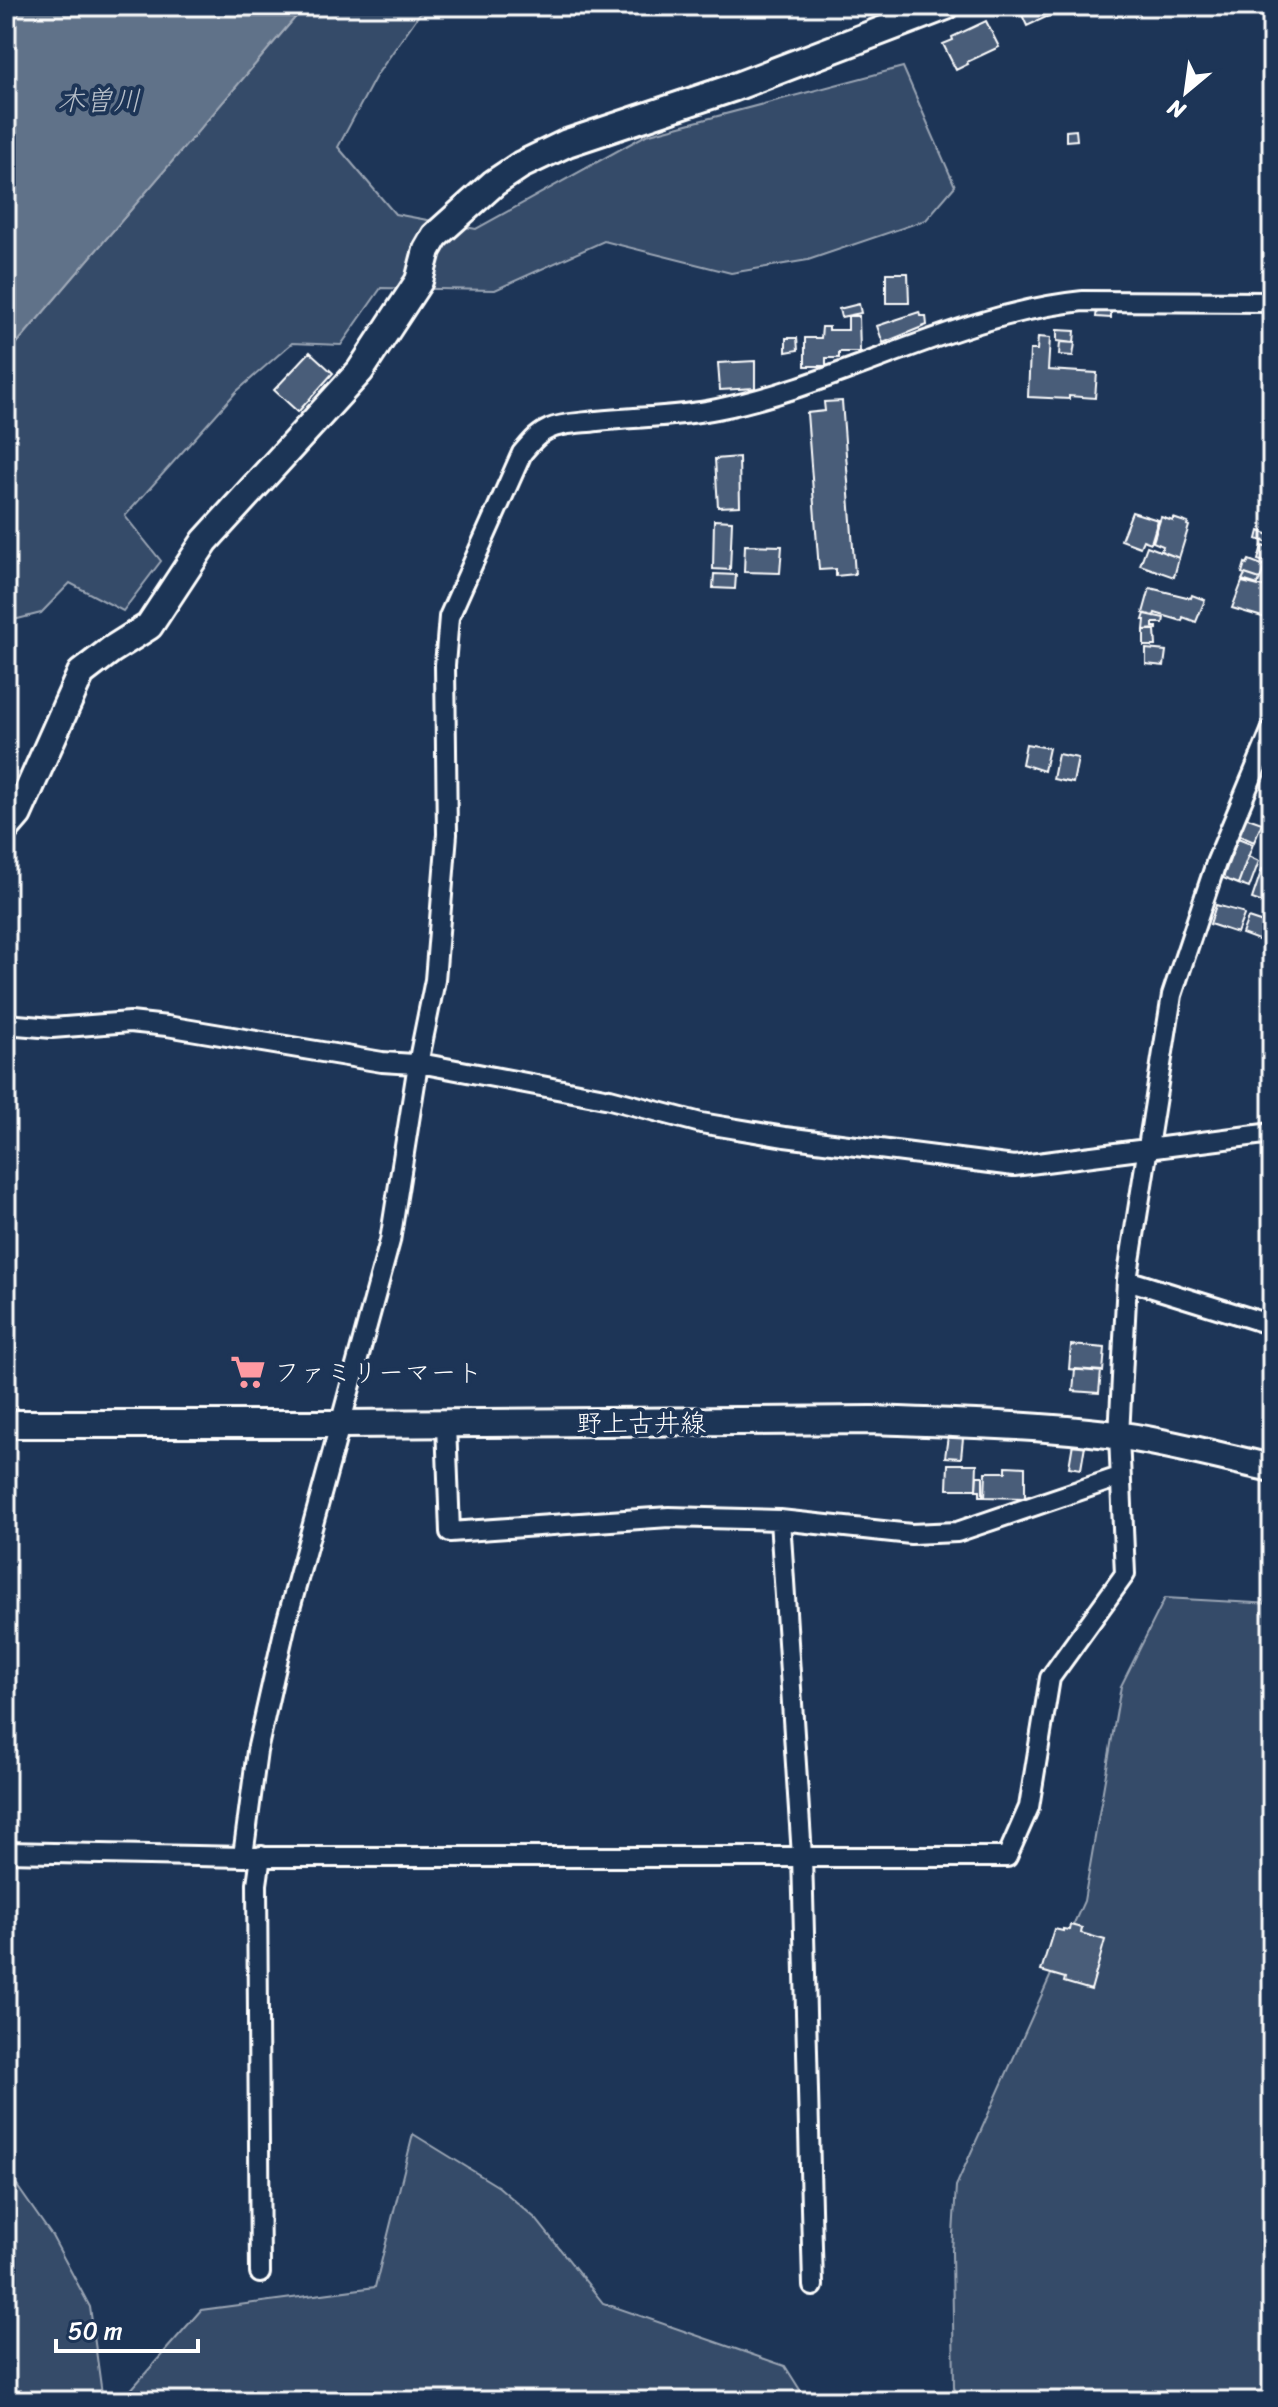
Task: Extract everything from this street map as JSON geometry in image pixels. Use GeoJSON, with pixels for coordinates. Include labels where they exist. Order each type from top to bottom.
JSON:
{"type":"FeatureCollection","features":[{"type":"Feature","properties":{"kind":"street"},"geometry":{"type":"LineString","coordinates":[[6,828],[18,814],[81,673],[149,626],[205,541],[360,371],[419,281],[427,250],[435,236],[494,183],[521,165],[567,143],[732,88],[946,6]]}},
{"type":"Feature","properties":{"kind":"street"},"geometry":{"type":"LineString","coordinates":[[260,2273],[257,1884],[252,1856],[257,1751],[285,1627],[390,1241],[418,1064],[435,980],[447,834],[445,665],[449,617],[522,453],[550,428],[713,410],[767,399],[956,329],[1054,304],[1083,301],[1272,302]]}},
{"type":"Feature","properties":{"kind":"street"},"geometry":{"type":"LineString","coordinates":[[6,1852],[252,1856],[1007,1857],[1029,1807],[1050,1678],[1125,1574],[1119,1436],[1127,1280],[1172,995],[1216,863],[1272,729]]}},
{"type":"Feature","properties":{"kind":"street"},"geometry":{"type":"LineString","coordinates":[[6,1024],[52,1028],[130,1022],[182,1029],[382,1062],[418,1064],[610,1099],[701,1123],[785,1137],[1014,1166],[1272,1133]]}},
{"type":"Feature","properties":{"kind":"street"},"geometry":{"type":"LineString","coordinates":[[1127,1280],[1272,1325]]}},
{"type":"Feature","properties":{"kind":"street","name":"野上古井線"},"geometry":{"type":"LineString","coordinates":[[6,1424],[872,1420],[1047,1428],[1119,1436],[1272,1468]]}},
{"type":"Feature","properties":{"kind":"street"},"geometry":{"type":"LineString","coordinates":[[446,1424],[450,1532],[669,1517],[780,1520],[911,1534],[957,1532],[1119,1477]]}},
{"type":"Feature","properties":{"kind":"street"},"geometry":{"type":"LineString","coordinates":[[780,1520],[802,1856],[813,2286]]}},
{"type":"Feature","properties":{"kind":"shaded area"},"geometry":{"type":"Polygon","coordinates":[[[305,6],[425,6],[376,76],[338,147],[395,214],[476,229],[646,135],[903,67],[955,186],[926,220],[808,260],[731,273],[604,241],[495,290],[381,288],[341,345],[292,343],[237,391],[125,516],[161,561],[123,611],[70,583],[41,613],[6,622],[6,356],[305,6]]]}},
{"type":"Feature","properties":{"kind":"shaded area"},"geometry":{"type":"Polygon","coordinates":[[[1165,1598],[1272,1604],[1272,2401],[958,2401],[954,2387],[952,2251],[956,2186],[1084,1901],[1121,1686],[1165,1598]]]}},
{"type":"Feature","properties":{"kind":"shaded area"},"geometry":{"type":"Polygon","coordinates":[[[413,2134],[499,2187],[536,2219],[603,2303],[785,2366],[807,2401],[121,2401],[201,2310],[375,2287],[413,2134]]]}},
{"type":"Feature","properties":{"kind":"shaded area"},"geometry":{"type":"Polygon","coordinates":[[[6,2170],[52,2236],[90,2307],[103,2401],[6,2401],[6,2170]]]}},
{"type":"Feature","properties":{"kind":"water","name":"木曽川"},"geometry":{"type":"Polygon","coordinates":[[[6,6],[305,6],[6,356],[6,6]]]}},
{"type":"Feature","properties":{"kind":"building"},"geometry":{"type":"Polygon","coordinates":[[[1018,6],[1070,6],[1027,26],[1018,6]]]}},
{"type":"Feature","properties":{"kind":"building"},"geometry":{"type":"Polygon","coordinates":[[[986,21],[999,47],[956,70],[943,44],[986,21]]]}},
{"type":"Feature","properties":{"kind":"building"},"geometry":{"type":"Polygon","coordinates":[[[1076,130],[1077,140],[1066,141],[1066,131],[1076,130]]]}},
{"type":"Feature","properties":{"kind":"building"},"geometry":{"type":"Polygon","coordinates":[[[886,273],[908,273],[909,303],[886,303],[886,273]]]}},
{"type":"Feature","properties":{"kind":"building"},"geometry":{"type":"Polygon","coordinates":[[[859,304],[861,313],[841,317],[839,309],[859,304]]]}},
{"type":"Feature","properties":{"kind":"building"},"geometry":{"type":"Polygon","coordinates":[[[1097,309],[1111,310],[1111,318],[1096,317],[1097,309]]]}},
{"type":"Feature","properties":{"kind":"building"},"geometry":{"type":"Polygon","coordinates":[[[919,312],[920,316],[926,316],[927,325],[883,343],[877,326],[919,312]]]}},
{"type":"Feature","properties":{"kind":"building"},"geometry":{"type":"Polygon","coordinates":[[[848,316],[859,316],[860,352],[839,352],[839,358],[826,358],[826,366],[805,366],[805,338],[821,338],[822,327],[848,330],[848,316]]]}},
{"type":"Feature","properties":{"kind":"building"},"geometry":{"type":"Polygon","coordinates":[[[1057,330],[1075,331],[1074,343],[1057,341],[1057,330]]]}},
{"type":"Feature","properties":{"kind":"building"},"geometry":{"type":"Polygon","coordinates":[[[1038,337],[1050,338],[1048,370],[1097,373],[1095,398],[1028,397],[1030,350],[1037,350],[1038,337]]]}},
{"type":"Feature","properties":{"kind":"building"},"geometry":{"type":"Polygon","coordinates":[[[786,338],[797,338],[798,350],[786,352],[786,338]]]}},
{"type":"Feature","properties":{"kind":"building"},"geometry":{"type":"Polygon","coordinates":[[[1060,342],[1075,343],[1073,356],[1059,355],[1060,342]]]}},
{"type":"Feature","properties":{"kind":"building"},"geometry":{"type":"Polygon","coordinates":[[[310,352],[333,373],[298,412],[274,390],[310,352]]]}},
{"type":"Feature","properties":{"kind":"building"},"geometry":{"type":"Polygon","coordinates":[[[755,361],[755,388],[720,390],[718,363],[755,361]]]}},
{"type":"Feature","properties":{"kind":"building"},"geometry":{"type":"Polygon","coordinates":[[[842,401],[855,574],[836,576],[836,569],[819,570],[807,413],[825,411],[824,402],[842,401]]]}},
{"type":"Feature","properties":{"kind":"building"},"geometry":{"type":"Polygon","coordinates":[[[739,457],[740,506],[718,507],[715,459],[739,457]]]}},
{"type":"Feature","properties":{"kind":"building"},"geometry":{"type":"Polygon","coordinates":[[[1132,512],[1158,520],[1151,543],[1143,540],[1140,547],[1121,540],[1132,512]]]}},
{"type":"Feature","properties":{"kind":"building"},"geometry":{"type":"Polygon","coordinates":[[[1161,517],[1188,523],[1179,558],[1161,551],[1163,546],[1153,542],[1161,517]]]}},
{"type":"Feature","properties":{"kind":"building"},"geometry":{"type":"Polygon","coordinates":[[[714,520],[732,521],[730,570],[713,569],[714,520]]]}},
{"type":"Feature","properties":{"kind":"building"},"geometry":{"type":"Polygon","coordinates":[[[1259,531],[1272,536],[1272,544],[1257,539],[1259,531]]]}},
{"type":"Feature","properties":{"kind":"building"},"geometry":{"type":"Polygon","coordinates":[[[745,545],[782,546],[780,573],[744,572],[745,545]]]}},
{"type":"Feature","properties":{"kind":"building"},"geometry":{"type":"Polygon","coordinates":[[[1147,546],[1179,558],[1174,577],[1140,565],[1147,546]]]}},
{"type":"Feature","properties":{"kind":"building"},"geometry":{"type":"Polygon","coordinates":[[[1262,546],[1272,549],[1272,564],[1258,560],[1262,546]]]}},
{"type":"Feature","properties":{"kind":"building"},"geometry":{"type":"Polygon","coordinates":[[[1249,560],[1265,566],[1260,579],[1242,573],[1249,560]]]}},
{"type":"Feature","properties":{"kind":"building"},"geometry":{"type":"Polygon","coordinates":[[[714,574],[736,575],[735,589],[713,588],[714,574]]]}},
{"type":"Feature","properties":{"kind":"building"},"geometry":{"type":"Polygon","coordinates":[[[1245,574],[1260,579],[1258,585],[1242,580],[1245,574]]]}},
{"type":"Feature","properties":{"kind":"building"},"geometry":{"type":"Polygon","coordinates":[[[1271,575],[1272,628],[1267,626],[1269,619],[1232,608],[1242,582],[1267,588],[1271,575]]]}},
{"type":"Feature","properties":{"kind":"building"},"geometry":{"type":"Polygon","coordinates":[[[1150,588],[1205,600],[1196,622],[1183,617],[1182,621],[1155,613],[1154,616],[1143,613],[1150,588]]]}},
{"type":"Feature","properties":{"kind":"building"},"geometry":{"type":"Polygon","coordinates":[[[1145,614],[1164,618],[1163,623],[1153,623],[1157,629],[1144,630],[1145,614]]]}},
{"type":"Feature","properties":{"kind":"building"},"geometry":{"type":"Polygon","coordinates":[[[1144,630],[1155,630],[1156,646],[1144,646],[1144,630]]]}},
{"type":"Feature","properties":{"kind":"building"},"geometry":{"type":"Polygon","coordinates":[[[1146,649],[1166,651],[1164,666],[1146,664],[1146,649]]]}},
{"type":"Feature","properties":{"kind":"building"},"geometry":{"type":"Polygon","coordinates":[[[1026,744],[1049,748],[1044,771],[1022,764],[1026,744]]]}},
{"type":"Feature","properties":{"kind":"building"},"geometry":{"type":"Polygon","coordinates":[[[1058,754],[1078,758],[1073,783],[1053,779],[1058,754]]]}},
{"type":"Feature","properties":{"kind":"building"},"geometry":{"type":"Polygon","coordinates":[[[1245,817],[1262,823],[1254,842],[1238,835],[1245,817]]]}},
{"type":"Feature","properties":{"kind":"building"},"geometry":{"type":"Polygon","coordinates":[[[1238,838],[1253,844],[1238,884],[1223,878],[1238,838]]]}},
{"type":"Feature","properties":{"kind":"building"},"geometry":{"type":"Polygon","coordinates":[[[1248,856],[1259,861],[1249,888],[1238,884],[1248,856]]]}},
{"type":"Feature","properties":{"kind":"building"},"geometry":{"type":"Polygon","coordinates":[[[1262,869],[1272,872],[1272,906],[1252,899],[1262,869]]]}},
{"type":"Feature","properties":{"kind":"building"},"geometry":{"type":"Polygon","coordinates":[[[1216,905],[1242,912],[1244,915],[1237,933],[1210,924],[1216,905]]]}},
{"type":"Feature","properties":{"kind":"building"},"geometry":{"type":"Polygon","coordinates":[[[1248,918],[1272,926],[1269,944],[1242,934],[1248,918]]]}},
{"type":"Feature","properties":{"kind":"building"},"geometry":{"type":"Polygon","coordinates":[[[1071,1345],[1105,1348],[1103,1372],[1069,1369],[1071,1345]]]}},
{"type":"Feature","properties":{"kind":"building"},"geometry":{"type":"Polygon","coordinates":[[[1075,1369],[1101,1371],[1099,1393],[1073,1391],[1075,1369]]]}},
{"type":"Feature","properties":{"kind":"building"},"geometry":{"type":"Polygon","coordinates":[[[948,1436],[963,1438],[961,1458],[945,1457],[948,1436]]]}},
{"type":"Feature","properties":{"kind":"building"},"geometry":{"type":"Polygon","coordinates":[[[1073,1443],[1085,1445],[1081,1469],[1069,1467],[1073,1443]]]}},
{"type":"Feature","properties":{"kind":"building"},"geometry":{"type":"Polygon","coordinates":[[[948,1464],[977,1464],[976,1489],[947,1489],[948,1464]]]}},
{"type":"Feature","properties":{"kind":"building"},"geometry":{"type":"Polygon","coordinates":[[[1006,1466],[1025,1467],[1025,1498],[985,1497],[986,1472],[1006,1472],[1006,1466]]]}},
{"type":"Feature","properties":{"kind":"building"},"geometry":{"type":"Polygon","coordinates":[[[977,1476],[983,1476],[983,1496],[980,1496],[980,1490],[976,1490],[977,1476]]]}},
{"type":"Feature","properties":{"kind":"building"},"geometry":{"type":"Polygon","coordinates":[[[1070,1925],[1082,1928],[1081,1933],[1105,1940],[1091,1990],[1041,1971],[1054,1929],[1069,1930],[1070,1925]]]}},
{"type":"Feature","properties":{"kind":"place","name":"ファミリーマート"},"geometry":{"type":"Point","coordinates":[248,1372]}}]}
